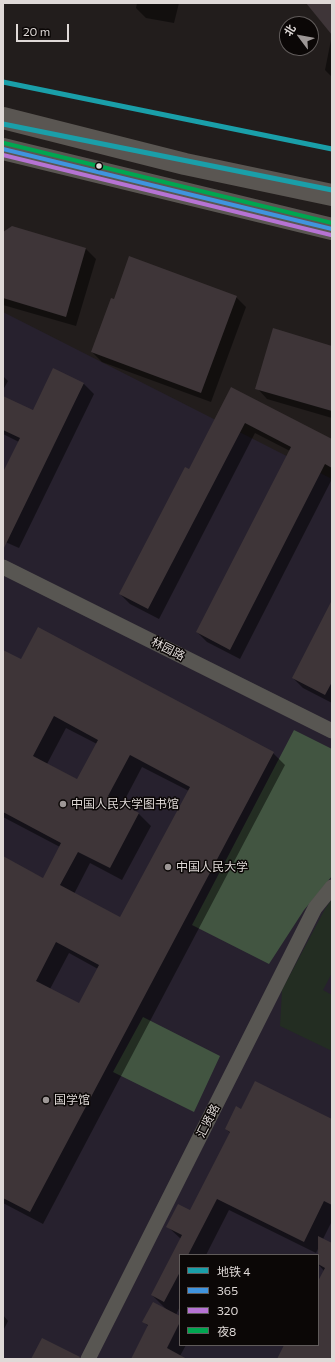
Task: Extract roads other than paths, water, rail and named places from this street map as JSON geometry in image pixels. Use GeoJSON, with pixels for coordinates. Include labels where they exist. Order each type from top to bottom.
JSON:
{"type":"FeatureCollection","features":[{"type":"Feature","properties":{"kind":"main road"},"geometry":{"type":"LineString","coordinates":[[3,118],[185,164],[332,195]]}},
{"type":"Feature","properties":{"kind":"main road"},"geometry":{"type":"LineString","coordinates":[[3,149],[332,229]]}},
{"type":"Feature","properties":{"kind":"street","name":"林园路"},"geometry":{"type":"LineString","coordinates":[[3,567],[332,731]]}},
{"type":"Feature","properties":{"kind":"street","name":"汇贤路"},"geometry":{"type":"LineString","coordinates":[[88,1359],[315,908],[332,887]]}},
{"type":"Feature","properties":{"kind":"metro line","name":"4"},"geometry":{"type":"LineString","coordinates":[[3,82],[332,149]]}},
{"type":"Feature","properties":{"kind":"metro line","name":"4"},"geometry":{"type":"LineString","coordinates":[[3,124],[332,190]]}},
{"type":"Feature","properties":{"kind":"place","name":"中国人民大学图书馆"},"geometry":{"type":"Point","coordinates":[63,804]}},
{"type":"Feature","properties":{"kind":"place","name":"中国人民大学"},"geometry":{"type":"Point","coordinates":[168,867]}},
{"type":"Feature","properties":{"kind":"place","name":"国学馆"},"geometry":{"type":"Point","coordinates":[46,1100]}}]}
